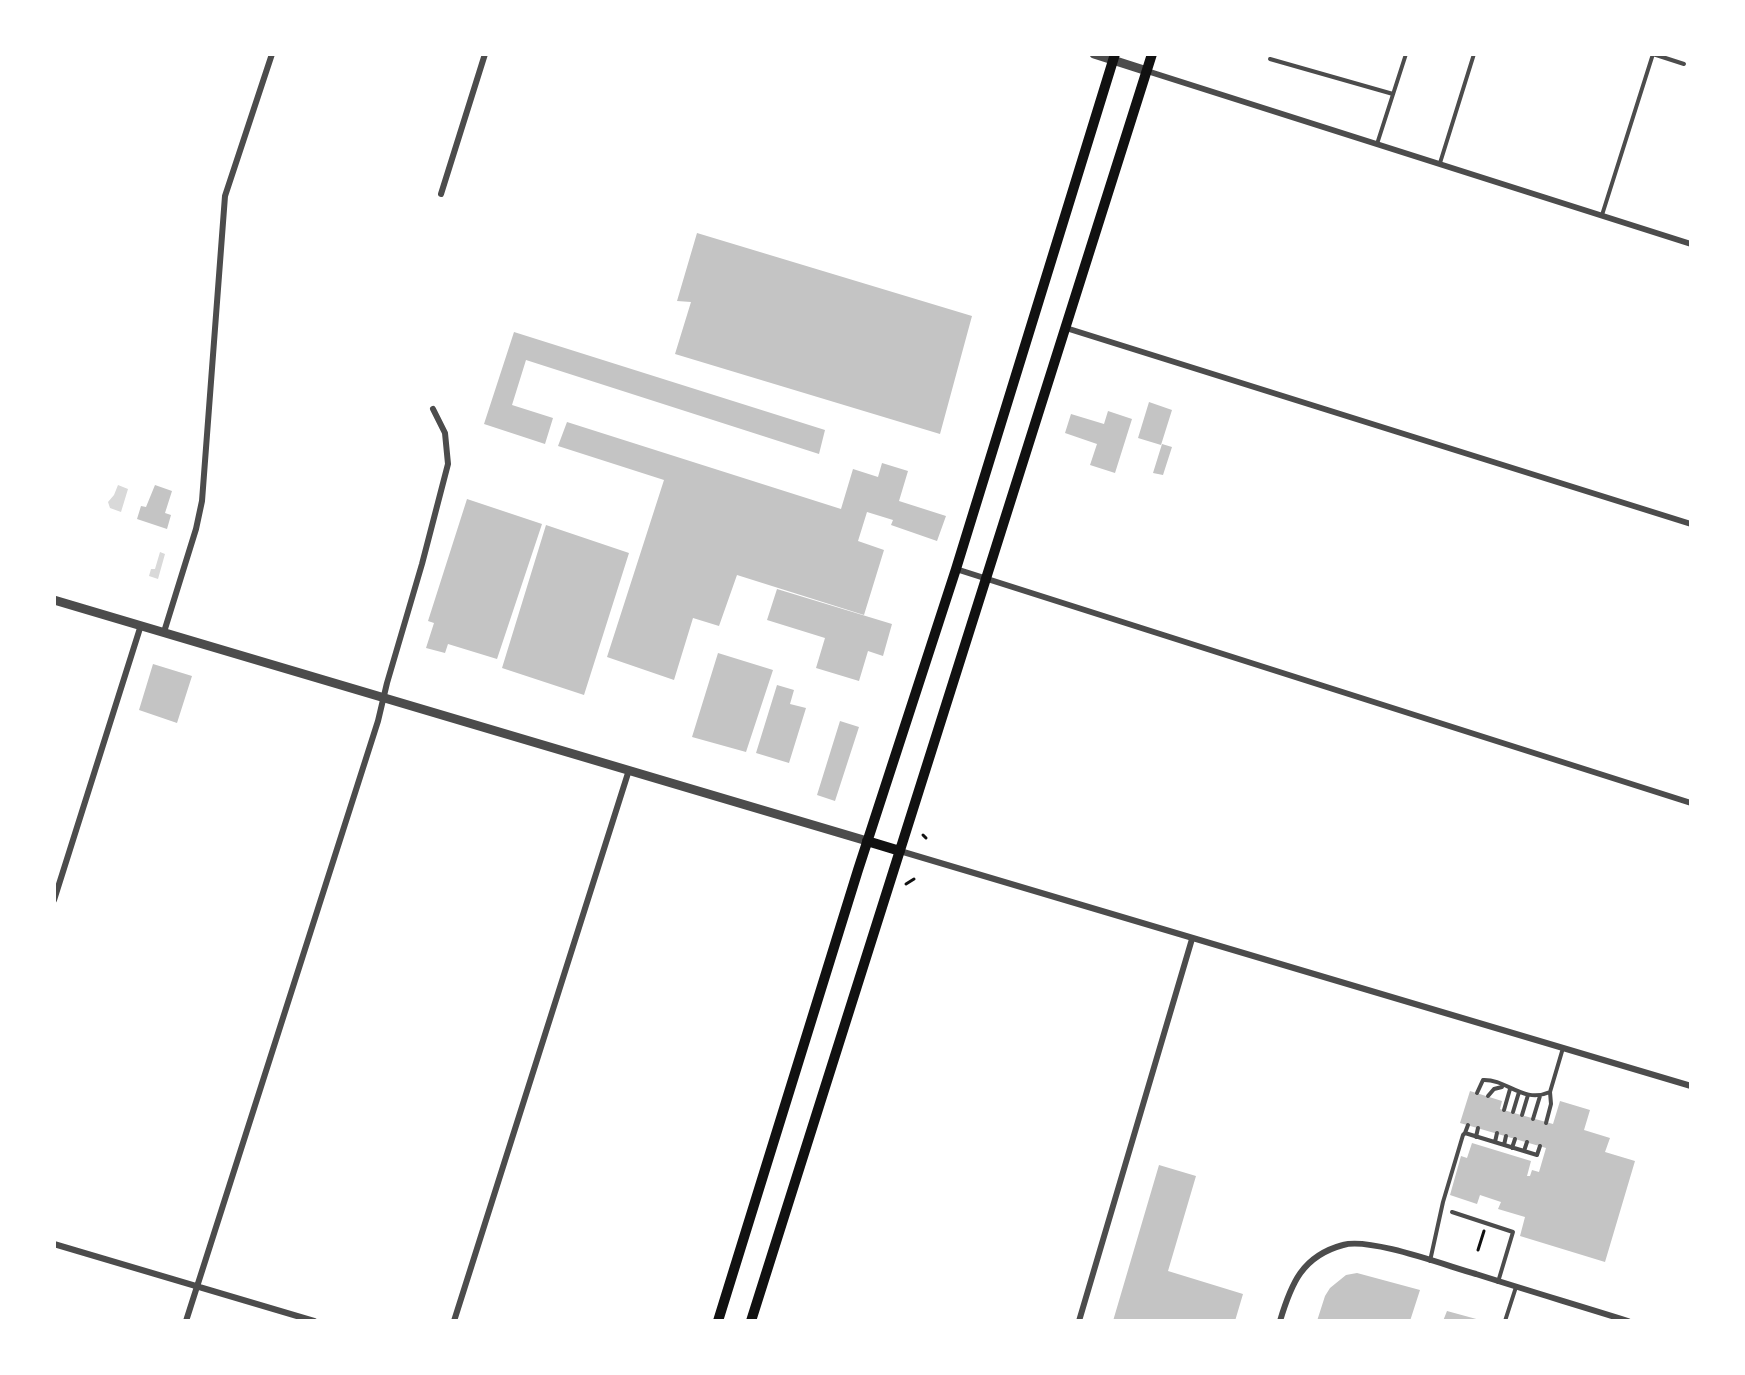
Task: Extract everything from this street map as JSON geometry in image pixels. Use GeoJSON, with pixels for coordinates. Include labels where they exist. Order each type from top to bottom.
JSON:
{"type":"FeatureCollection","features":[{"type":"Feature","properties":{"kind":"main road"},"geometry":{"type":"LineString","coordinates":[[751,1321],[1152,54]]}},
{"type":"Feature","properties":{"kind":"main road"},"geometry":{"type":"LineString","coordinates":[[718,1321],[867,842],[956,568],[1114,57]]}},
{"type":"Feature","properties":{"kind":"main road"},"geometry":{"type":"LineString","coordinates":[[867,842],[900,851]]}},
{"type":"Feature","properties":{"kind":"street"},"geometry":{"type":"LineString","coordinates":[[164,632],[200,516],[225,195],[272,54]]}},
{"type":"Feature","properties":{"kind":"street"},"geometry":{"type":"LineString","coordinates":[[441,194],[485,54]]}},
{"type":"Feature","properties":{"kind":"street"},"geometry":{"type":"LineString","coordinates":[[1094,54],[1114,57],[1147,71],[1691,244]]}},
{"type":"Feature","properties":{"kind":"street"},"geometry":{"type":"LineString","coordinates":[[1066,328],[1691,524]]}},
{"type":"Feature","properties":{"kind":"street"},"geometry":{"type":"LineString","coordinates":[[186,1321],[375,732],[423,564],[448,464],[445,433],[433,408]]}},
{"type":"Feature","properties":{"kind":"street"},"geometry":{"type":"LineString","coordinates":[[956,568],[1691,803]]}},
{"type":"Feature","properties":{"kind":"street"},"geometry":{"type":"LineString","coordinates":[[54,600],[867,842]]}},
{"type":"Feature","properties":{"kind":"street"},"geometry":{"type":"LineString","coordinates":[[54,900],[141,625]]}},
{"type":"Feature","properties":{"kind":"street"},"geometry":{"type":"LineString","coordinates":[[454,1321],[629,770]]}},
{"type":"Feature","properties":{"kind":"street"},"geometry":{"type":"LineString","coordinates":[[900,851],[1691,1086]]}},
{"type":"Feature","properties":{"kind":"street"},"geometry":{"type":"LineString","coordinates":[[1079,1321],[1192,939]]}},
{"type":"Feature","properties":{"kind":"street"},"geometry":{"type":"LineString","coordinates":[[54,1244],[314,1321]]}},
{"type":"Feature","properties":{"kind":"street"},"geometry":{"type":"LineString","coordinates":[[1280,1321],[1290,1288],[1306,1265],[1325,1252],[1345,1244],[1392,1249],[1628,1321]]}},
{"type":"Feature","properties":{"kind":"lane"},"geometry":{"type":"LineString","coordinates":[[1377,145],[1406,54]]}},
{"type":"Feature","properties":{"kind":"lane"},"geometry":{"type":"LineString","coordinates":[[1439,164],[1474,54]]}},
{"type":"Feature","properties":{"kind":"lane"},"geometry":{"type":"LineString","coordinates":[[1602,216],[1652,54],[1684,64]]}},
{"type":"Feature","properties":{"kind":"lane"},"geometry":{"type":"LineString","coordinates":[[1270,59],[1393,94]]}},
{"type":"Feature","properties":{"kind":"lane"},"geometry":{"type":"LineString","coordinates":[[1546,1123],[1551,1104],[1550,1092],[1563,1048]]}},
{"type":"Feature","properties":{"kind":"lane"},"geometry":{"type":"LineString","coordinates":[[1477,1093],[1483,1080],[1491,1080],[1528,1095],[1540,1096],[1550,1092]]}},
{"type":"Feature","properties":{"kind":"lane"},"geometry":{"type":"LineString","coordinates":[[1488,1096],[1494,1089],[1503,1086]]}},
{"type":"Feature","properties":{"kind":"lane"},"geometry":{"type":"LineString","coordinates":[[1504,1110],[1510,1089]]}},
{"type":"Feature","properties":{"kind":"lane"},"geometry":{"type":"LineString","coordinates":[[1513,1112],[1519,1092]]}},
{"type":"Feature","properties":{"kind":"lane"},"geometry":{"type":"LineString","coordinates":[[1522,1115],[1528,1095]]}},
{"type":"Feature","properties":{"kind":"lane"},"geometry":{"type":"LineString","coordinates":[[1533,1119],[1540,1096]]}},
{"type":"Feature","properties":{"kind":"lane"},"geometry":{"type":"LineString","coordinates":[[1430,1261],[1443,1202],[1468,1125]]}},
{"type":"Feature","properties":{"kind":"lane"},"geometry":{"type":"LineString","coordinates":[[1476,1137],[1478,1128]]}},
{"type":"Feature","properties":{"kind":"lane"},"geometry":{"type":"LineString","coordinates":[[1466,1133],[1537,1155],[1540,1146]]}},
{"type":"Feature","properties":{"kind":"lane"},"geometry":{"type":"LineString","coordinates":[[1495,1142],[1497,1133]]}},
{"type":"Feature","properties":{"kind":"lane"},"geometry":{"type":"LineString","coordinates":[[1504,1145],[1506,1136]]}},
{"type":"Feature","properties":{"kind":"lane"},"geometry":{"type":"LineString","coordinates":[[1512,1148],[1515,1139]]}},
{"type":"Feature","properties":{"kind":"lane"},"geometry":{"type":"LineString","coordinates":[[1524,1151],[1527,1142]]}},
{"type":"Feature","properties":{"kind":"lane"},"geometry":{"type":"LineString","coordinates":[[1452,1212],[1513,1232],[1498,1281]]}},
{"type":"Feature","properties":{"kind":"lane"},"geometry":{"type":"LineString","coordinates":[[1505,1321],[1516,1287]]}},
{"type":"Feature","properties":{"kind":"path"},"geometry":{"type":"LineString","coordinates":[[906,884],[914,879]]}},
{"type":"Feature","properties":{"kind":"path"},"geometry":{"type":"LineString","coordinates":[[1478,1250],[1486,1223]]}},
{"type":"Feature","properties":{"kind":"shaded area"},"geometry":{"type":"Polygon","coordinates":[[[118,485],[128,489],[121,512],[110,508],[108,502],[118,485]]]}},
{"type":"Feature","properties":{"kind":"shaded area"},"geometry":{"type":"Polygon","coordinates":[[[160,552],[165,554],[158,579],[149,576],[151,569],[155,569],[160,552]]]}},
{"type":"Feature","properties":{"kind":"building"},"geometry":{"type":"Polygon","coordinates":[[[697,233],[972,316],[940,434],[675,354],[691,302],[677,301],[697,233]]]}},
{"type":"Feature","properties":{"kind":"building"},"geometry":{"type":"Polygon","coordinates":[[[514,332],[825,430],[819,454],[526,360],[512,405],[553,418],[545,444],[484,424],[514,332]]]}},
{"type":"Feature","properties":{"kind":"building"},"geometry":{"type":"Polygon","coordinates":[[[1149,402],[1172,410],[1161,445],[1138,438],[1149,402]]]}},
{"type":"Feature","properties":{"kind":"building"},"geometry":{"type":"Polygon","coordinates":[[[1108,411],[1132,419],[1115,473],[1090,465],[1097,444],[1065,433],[1071,414],[1104,424],[1108,411]]]}},
{"type":"Feature","properties":{"kind":"building"},"geometry":{"type":"Polygon","coordinates":[[[567,422],[841,509],[853,469],[878,477],[882,463],[908,471],[899,501],[946,516],[937,541],[891,525],[893,520],[867,512],[858,541],[884,550],[864,615],[737,575],[719,626],[693,618],[674,680],[607,657],[664,480],[558,446],[567,422]]]}},
{"type":"Feature","properties":{"kind":"building"},"geometry":{"type":"Polygon","coordinates":[[[1162,444],[1172,447],[1163,475],[1153,473],[1162,444]]]}},
{"type":"Feature","properties":{"kind":"building"},"geometry":{"type":"Polygon","coordinates":[[[155,485],[172,491],[165,513],[171,515],[167,529],[137,519],[141,506],[146,507],[155,485]]]}},
{"type":"Feature","properties":{"kind":"building"},"geometry":{"type":"Polygon","coordinates":[[[467,499],[542,524],[497,659],[448,644],[445,653],[426,648],[434,623],[428,621],[467,499]]]}},
{"type":"Feature","properties":{"kind":"building"},"geometry":{"type":"Polygon","coordinates":[[[546,525],[629,553],[584,695],[502,668],[546,525]]]}},
{"type":"Feature","properties":{"kind":"building"},"geometry":{"type":"Polygon","coordinates":[[[777,589],[892,624],[883,656],[868,651],[859,681],[816,668],[825,638],[767,620],[777,589]]]}},
{"type":"Feature","properties":{"kind":"building"},"geometry":{"type":"Polygon","coordinates":[[[718,653],[773,670],[746,752],[692,737],[718,653]]]}},
{"type":"Feature","properties":{"kind":"building"},"geometry":{"type":"Polygon","coordinates":[[[153,664],[192,676],[177,723],[139,710],[153,664]]]}},
{"type":"Feature","properties":{"kind":"building"},"geometry":{"type":"Polygon","coordinates":[[[777,685],[794,690],[790,704],[806,708],[789,763],[756,753],[777,685]]]}},
{"type":"Feature","properties":{"kind":"building"},"geometry":{"type":"Polygon","coordinates":[[[840,721],[859,727],[835,801],[817,795],[840,721]]]}},
{"type":"Feature","properties":{"kind":"building"},"geometry":{"type":"Polygon","coordinates":[[[1470,1091],[1502,1101],[1500,1109],[1553,1124],[1560,1101],[1590,1110],[1584,1130],[1610,1138],[1605,1152],[1635,1161],[1605,1262],[1520,1236],[1525,1217],[1498,1209],[1501,1202],[1480,1195],[1477,1204],[1450,1195],[1461,1156],[1467,1158],[1472,1143],[1531,1161],[1527,1176],[1530,1176],[1532,1170],[1539,1172],[1546,1148],[1460,1123],[1470,1091]]]}},
{"type":"Feature","properties":{"kind":"building"},"geometry":{"type":"Polygon","coordinates":[[[1159,1165],[1196,1176],[1168,1271],[1243,1294],[1235,1321],[1113,1321],[1159,1165]]]}},
{"type":"Feature","properties":{"kind":"building"},"geometry":{"type":"Polygon","coordinates":[[[1357,1273],[1420,1290],[1410,1321],[1317,1321],[1330,1288],[1346,1275],[1357,1273]]]}},
{"type":"Feature","properties":{"kind":"building"},"geometry":{"type":"Polygon","coordinates":[[[1447,1311],[1480,1320],[1480,1321],[1443,1321],[1447,1311]]]}}]}
